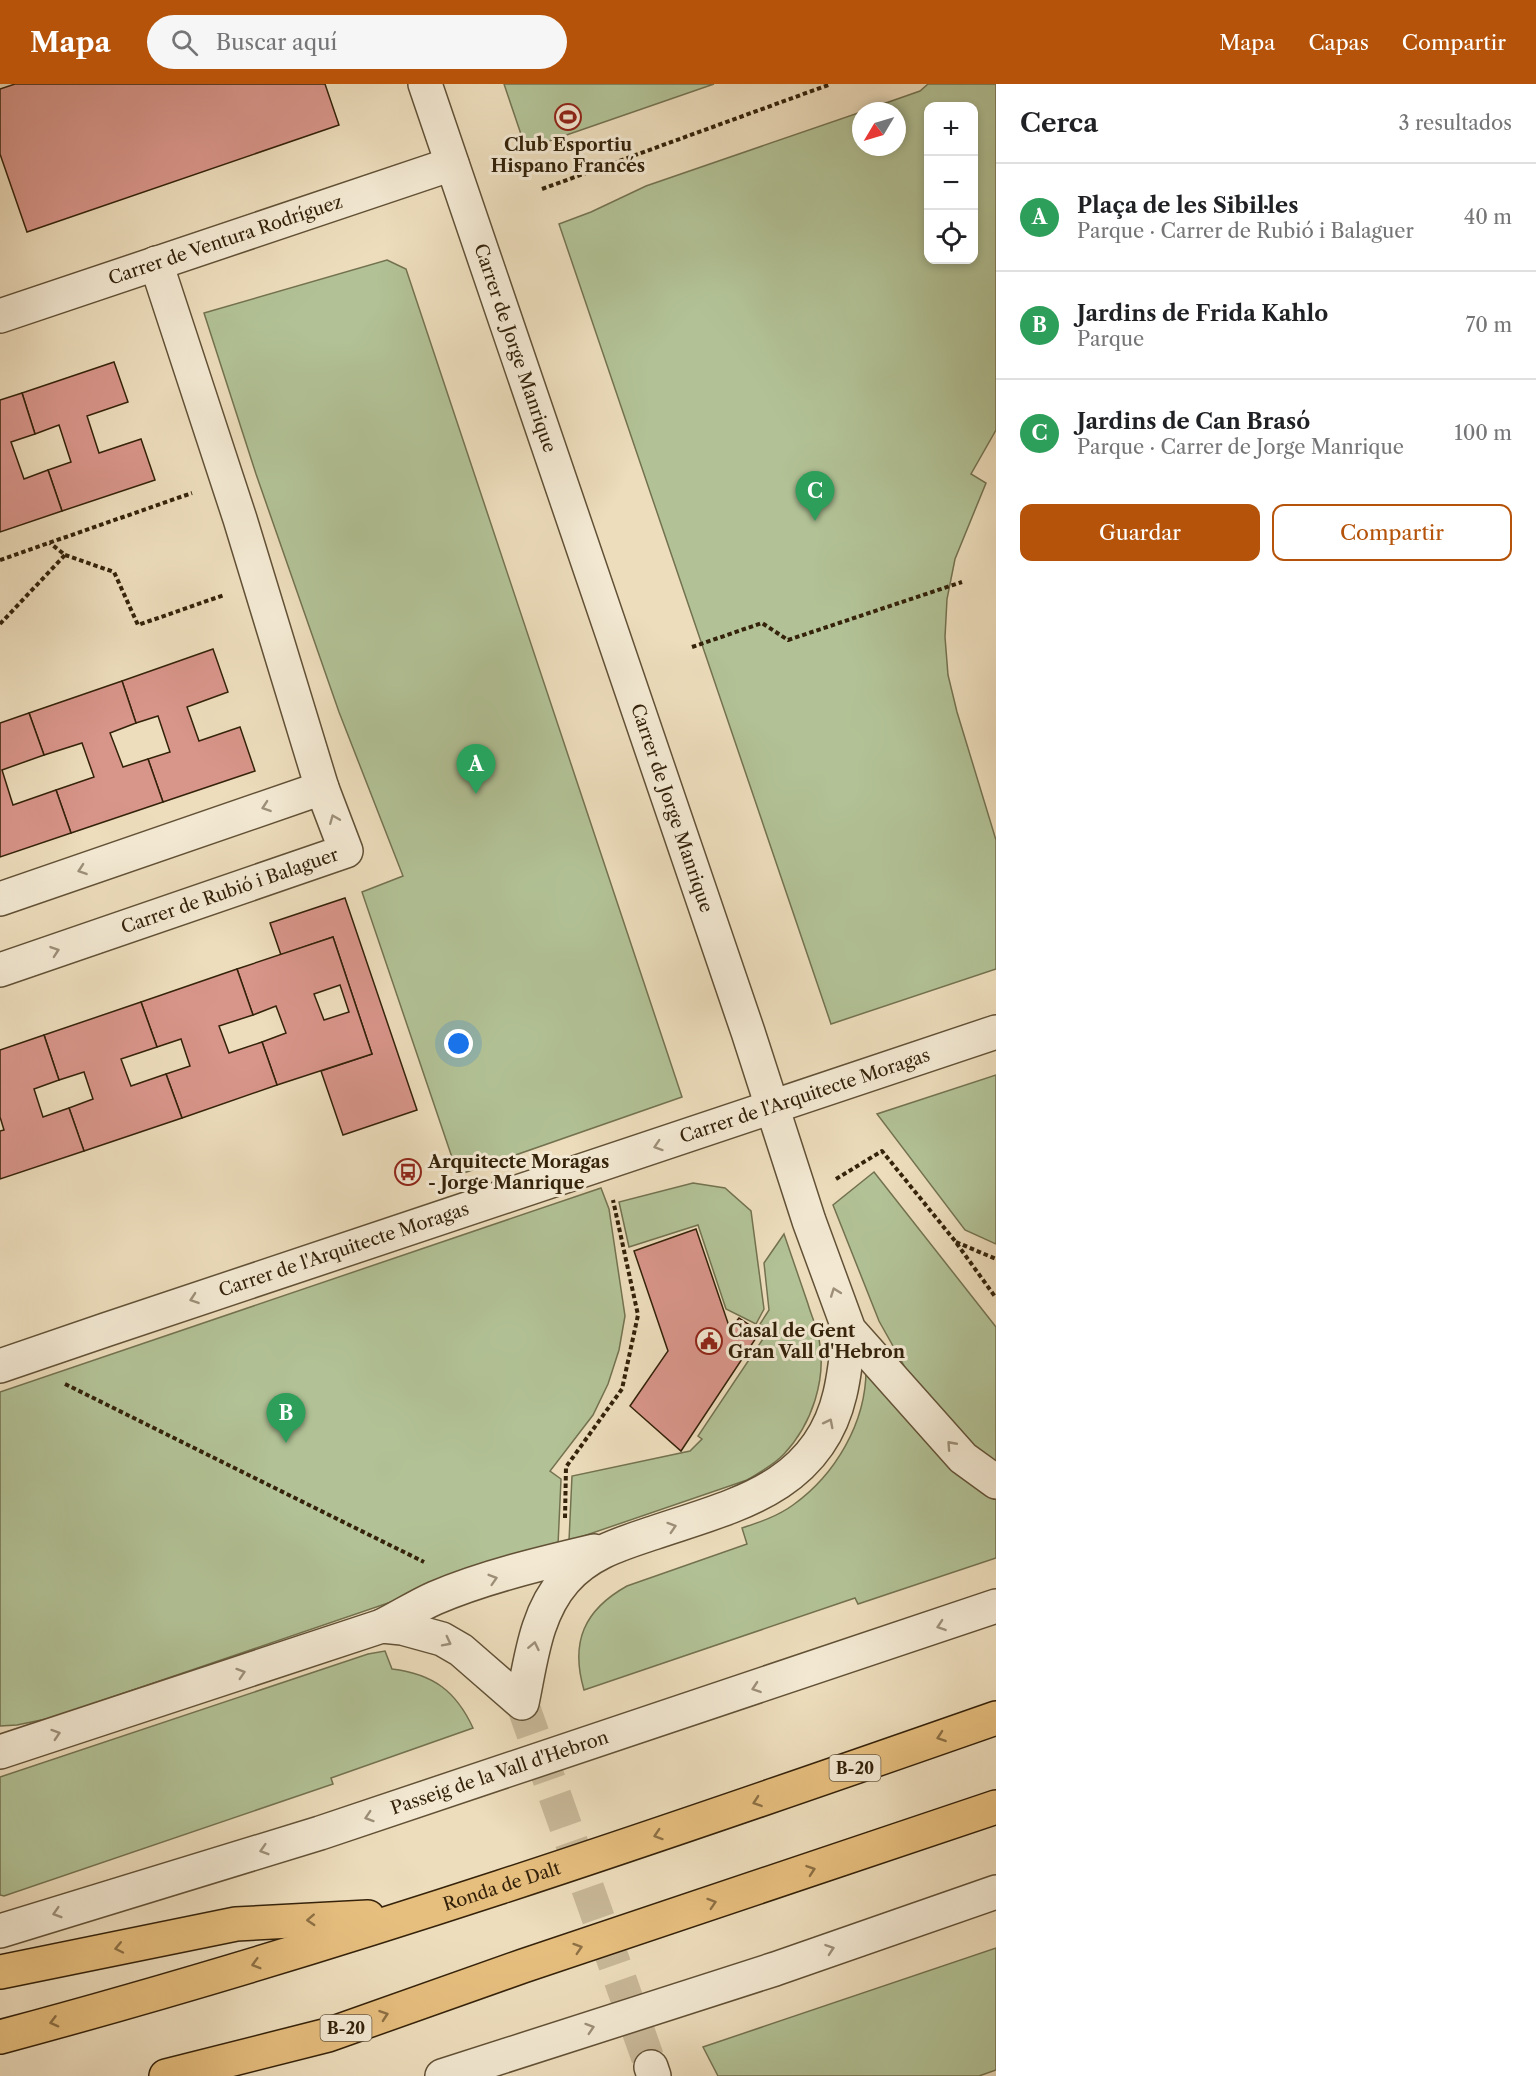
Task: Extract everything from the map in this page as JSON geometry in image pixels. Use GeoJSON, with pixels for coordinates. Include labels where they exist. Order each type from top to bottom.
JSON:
{"type":"FeatureCollection","features":[{"type":"Feature","properties":{"kind":"highway","name":"Ronda de Dalt"},"geometry":{"type":"LineString","coordinates":[[0,2037],[283,1956],[713,1817],[996,1718]]}},
{"type":"Feature","properties":{"kind":"highway","name":"B-20"},"geometry":{"type":"LineString","coordinates":[[166,2076],[328,2035],[523,1966],[996,1807]]}},
{"type":"Feature","properties":{"kind":"highway"},"geometry":{"type":"LineString","coordinates":[[0,1972],[236,1924],[411,1915]]}},
{"type":"Feature","properties":{"kind":"highway"},"geometry":{"type":"LineString","coordinates":[[232,2076],[328,2035]]}},
{"type":"Feature","properties":{"kind":"street","name":"Carrer de Jorge Manrique"},"geometry":{"type":"LineString","coordinates":[[425,84],[773,1108],[809,1221],[849,1330],[963,1458],[996,1482]]}},
{"type":"Feature","properties":{"kind":"street","name":"Carrer de Ventura Rodríguez"},"geometry":{"type":"LineString","coordinates":[[0,316],[452,164]]}},
{"type":"Feature","properties":{"kind":"street"},"geometry":{"type":"LineString","coordinates":[[0,898],[322,788],[240,519],[156,263]]}},
{"type":"Feature","properties":{"kind":"street","name":"Carrer de Rubió i Balaguer"},"geometry":{"type":"LineString","coordinates":[[0,970],[346,851],[322,788]]}},
{"type":"Feature","properties":{"kind":"street","name":"Carrer de l'Arquitecte Moragas"},"geometry":{"type":"LineString","coordinates":[[9,1363],[255,1278],[773,1108],[996,1032]]}},
{"type":"Feature","properties":{"kind":"street"},"geometry":{"type":"LineString","coordinates":[[0,1752],[382,1626],[435,1598],[506,1574],[608,1548],[742,1503],[765,1493],[803,1462],[819,1443],[832,1420],[840,1395],[849,1330]]}},
{"type":"Feature","properties":{"kind":"street"},"geometry":{"type":"LineString","coordinates":[[382,1626],[402,1628],[442,1639],[461,1650],[522,1703],[538,1627],[549,1602],[565,1580],[585,1562],[608,1548]]}},
{"type":"Feature","properties":{"kind":"street","name":"Passeig de la Vall d'Hebron"},"geometry":{"type":"LineString","coordinates":[[1,1930],[320,1833],[996,1606]]}},
{"type":"Feature","properties":{"kind":"street"},"geometry":{"type":"LineString","coordinates":[[442,2076],[775,1969],[996,1892]]}},
{"type":"Feature","properties":{"kind":"path"},"geometry":{"type":"LineString","coordinates":[[542,189],[831,84]]}},
{"type":"Feature","properties":{"kind":"path"},"geometry":{"type":"LineString","coordinates":[[0,560],[197,491]]}},
{"type":"Feature","properties":{"kind":"path"},"geometry":{"type":"LineString","coordinates":[[50,543],[65,555],[114,572],[138,625],[233,592]]}},
{"type":"Feature","properties":{"kind":"path"},"geometry":{"type":"LineString","coordinates":[[0,624],[65,555]]}},
{"type":"Feature","properties":{"kind":"path"},"geometry":{"type":"LineString","coordinates":[[692,647],[762,623],[788,640],[962,582]]}},
{"type":"Feature","properties":{"kind":"path"},"geometry":{"type":"LineString","coordinates":[[836,1179],[882,1151],[955,1241],[996,1298]]}},
{"type":"Feature","properties":{"kind":"path"},"geometry":{"type":"LineString","coordinates":[[564,1558],[566,1467],[622,1389],[638,1315],[613,1199]]}},
{"type":"Feature","properties":{"kind":"path"},"geometry":{"type":"LineString","coordinates":[[955,1241],[996,1259]]}},
{"type":"Feature","properties":{"kind":"path"},"geometry":{"type":"LineString","coordinates":[[9,1363],[424,1563]]}},
{"type":"Feature","properties":{"kind":"green space","name":"Club Esportiu Hispano Francés"},"geometry":{"type":"Polygon","coordinates":[[[504,84],[714,84],[526,149],[504,84]]]}},
{"type":"Feature","properties":{"kind":"green space"},"geometry":{"type":"Polygon","coordinates":[[[928,84],[996,84],[996,430],[971,474],[986,483],[955,559],[947,599],[945,637],[948,675],[957,712],[996,840],[996,969],[831,1024],[559,224],[591,212],[646,186],[852,115],[852,156],[906,156],[906,102],[889,102],[920,91],[928,84]]]}},
{"type":"Feature","properties":{"kind":"green space"},"geometry":{"type":"Polygon","coordinates":[[[387,260],[406,269],[682,1097],[458,1175],[362,892],[403,876],[339,712],[256,474],[204,313],[387,260]]]}},
{"type":"Feature","properties":{"kind":"green space"},"geometry":{"type":"Polygon","coordinates":[[[996,1075],[996,1244],[965,1230],[877,1114],[996,1075]]]}},
{"type":"Feature","properties":{"kind":"green space"},"geometry":{"type":"Polygon","coordinates":[[[874,1172],[996,1327],[996,1465],[966,1440],[911,1378],[879,1321],[833,1205],[874,1172]]]}},
{"type":"Feature","properties":{"kind":"green space"},"geometry":{"type":"Polygon","coordinates":[[[693,1183],[725,1188],[751,1211],[764,1309],[756,1324],[726,1309],[698,1225],[629,1247],[619,1202],[693,1183]]]}},
{"type":"Feature","properties":{"kind":"green space"},"geometry":{"type":"Polygon","coordinates":[[[601,1188],[609,1209],[625,1316],[619,1350],[608,1384],[593,1415],[550,1471],[561,1479],[558,1545],[51,1718],[0,1726],[0,1392],[601,1188]]]}},
{"type":"Feature","properties":{"kind":"green space"},"geometry":{"type":"Polygon","coordinates":[[[784,1234],[817,1330],[821,1354],[821,1370],[815,1400],[794,1442],[776,1462],[747,1480],[569,1541],[572,1476],[690,1451],[702,1439],[698,1436],[769,1330],[760,1324],[769,1310],[764,1263],[784,1234]]]}},
{"type":"Feature","properties":{"kind":"green space"},"geometry":{"type":"Polygon","coordinates":[[[866,1370],[996,1495],[996,1558],[858,1604],[855,1598],[584,1690],[580,1673],[580,1642],[584,1629],[600,1606],[627,1586],[747,1544],[742,1528],[781,1512],[808,1493],[835,1463],[854,1428],[865,1390],[866,1370]]]}},
{"type":"Feature","properties":{"kind":"green space"},"geometry":{"type":"Polygon","coordinates":[[[385,1651],[392,1669],[420,1675],[451,1694],[473,1728],[331,1778],[333,1784],[4,1896],[0,1895],[0,1777],[368,1654],[385,1651]]]}},
{"type":"Feature","properties":{"kind":"green space"},"geometry":{"type":"Polygon","coordinates":[[[996,1948],[996,2070],[979,2076],[718,2076],[703,2047],[996,1948]]]}},
{"type":"Feature","properties":{"kind":"building"},"geometry":{"type":"Polygon","coordinates":[[[15,84],[325,84],[339,125],[27,232],[0,154],[0,89],[15,84]]]}},
{"type":"Feature","properties":{"kind":"building"},"geometry":{"type":"Polygon","coordinates":[[[114,362],[128,402],[87,416],[99,453],[141,439],[155,480],[62,511],[48,470],[71,462],[59,425],[35,434],[22,393],[114,362]]]}},
{"type":"Feature","properties":{"kind":"building"},"geometry":{"type":"Polygon","coordinates":[[[22,393],[35,434],[11,442],[24,479],[48,470],[62,511],[0,532],[0,400],[22,393]]]}},
{"type":"Feature","properties":{"kind":"building"},"geometry":{"type":"Polygon","coordinates":[[[213,649],[228,692],[187,707],[199,741],[240,727],[255,771],[163,802],[148,759],[170,752],[158,716],[136,723],[122,681],[213,649]]]}},
{"type":"Feature","properties":{"kind":"building"},"geometry":{"type":"Polygon","coordinates":[[[122,681],[136,723],[110,733],[123,767],[148,759],[163,802],[71,833],[56,790],[94,777],[82,743],[44,755],[29,713],[122,681]]]}},
{"type":"Feature","properties":{"kind":"building"},"geometry":{"type":"Polygon","coordinates":[[[29,713],[44,755],[2,770],[13,805],[56,790],[71,833],[0,857],[0,723],[29,713]]]}},
{"type":"Feature","properties":{"kind":"building"},"geometry":{"type":"Polygon","coordinates":[[[345,898],[417,1110],[343,1135],[321,1071],[372,1054],[333,937],[281,955],[270,923],[345,898]]]}},
{"type":"Feature","properties":{"kind":"building"},"geometry":{"type":"Polygon","coordinates":[[[333,937],[372,1054],[277,1085],[262,1042],[286,1033],[276,1006],[253,1015],[237,969],[333,937]],[[340,985],[314,994],[324,1020],[349,1012],[340,985]]]}},
{"type":"Feature","properties":{"kind":"building"},"geometry":{"type":"Polygon","coordinates":[[[237,969],[253,1015],[219,1026],[229,1053],[262,1042],[277,1085],[182,1118],[166,1074],[190,1066],[181,1039],[157,1047],[141,1002],[237,969]]]}},
{"type":"Feature","properties":{"kind":"building"},"geometry":{"type":"Polygon","coordinates":[[[141,1002],[157,1047],[121,1059],[131,1086],[166,1074],[182,1118],[84,1151],[69,1108],[93,1099],[84,1072],[59,1080],[44,1035],[141,1002]]]}},
{"type":"Feature","properties":{"kind":"building"},"geometry":{"type":"Polygon","coordinates":[[[44,1035],[59,1080],[34,1089],[43,1117],[69,1108],[84,1151],[0,1179],[0,1131],[4,1130],[0,1117],[0,1050],[44,1035]]]}},
{"type":"Feature","properties":{"kind":"building","name":"Casal de Gent Gran Vall d'Hebron"},"geometry":{"type":"Polygon","coordinates":[[[696,1229],[730,1329],[739,1318],[760,1332],[681,1451],[630,1406],[668,1351],[634,1251],[696,1229]]]}},
{"type":"Feature","properties":{"kind":"tunnel"},"geometry":{"type":"LineString","coordinates":[[522,1703],[651,2067]]}},
{"type":"Feature","properties":{"kind":"place","name":"Club Esportiu Hispano Francés"},"geometry":{"type":"Point","coordinates":[568,117]}},
{"type":"Feature","properties":{"kind":"place","name":"Jardins de Can Brasó"},"geometry":{"type":"Point","coordinates":[815,521]}},
{"type":"Feature","properties":{"kind":"place","name":"Plaça de les Sibil·les"},"geometry":{"type":"Point","coordinates":[476,794]}},
{"type":"Feature","properties":{"kind":"place","name":"Arquitecte Moragas - Jorge Manrique"},"geometry":{"type":"Point","coordinates":[408,1172]}},
{"type":"Feature","properties":{"kind":"place","name":"Casal de Gent Gran Vall d'Hebron"},"geometry":{"type":"Point","coordinates":[709,1341]}},
{"type":"Feature","properties":{"kind":"place","name":"Jardins de Frida Kahlo"},"geometry":{"type":"Point","coordinates":[286,1443]}}]}
